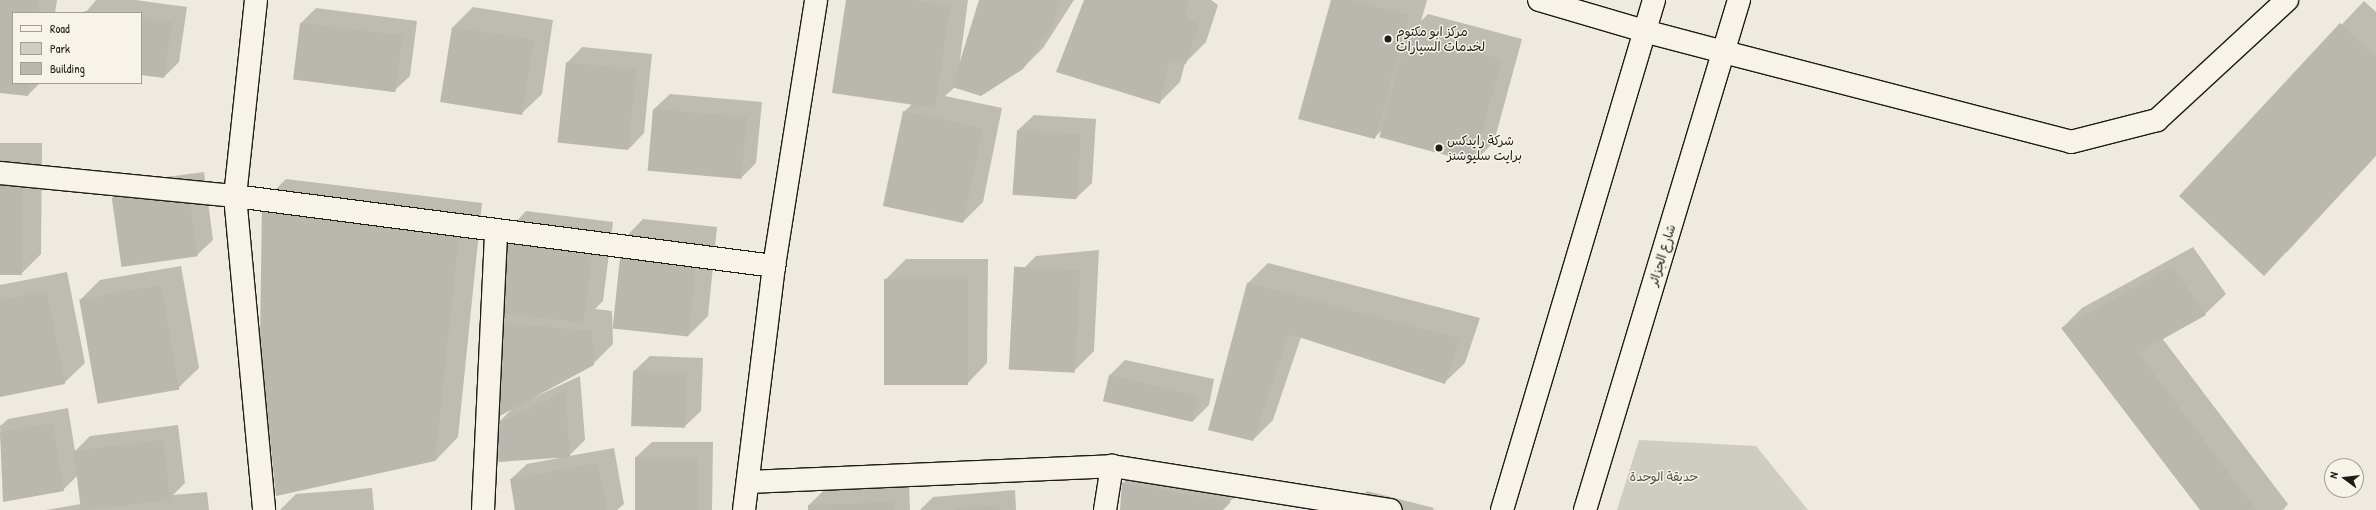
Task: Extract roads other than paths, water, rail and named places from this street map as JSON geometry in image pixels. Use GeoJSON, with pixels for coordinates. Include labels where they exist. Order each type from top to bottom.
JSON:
{"type":"FeatureCollection","features":[{"type":"Feature","properties":{"kind":"street"},"geometry":{"type":"LineString","coordinates":[[256,0],[236,196],[264,510]]}},
{"type":"Feature","properties":{"kind":"street"},"geometry":{"type":"LineString","coordinates":[[744,510],[774,266],[816,0]]}},
{"type":"Feature","properties":{"kind":"street"},"geometry":{"type":"LineString","coordinates":[[1539,0],[1644,31],[2071,142],[2157,120],[2287,0]]}},
{"type":"Feature","properties":{"kind":"street"},"geometry":{"type":"LineString","coordinates":[[1502,510],[1654,0]]}},
{"type":"Feature","properties":{"kind":"street","name":"شارع الجزائر"},"geometry":{"type":"LineString","coordinates":[[1585,510],[1739,0]]}},
{"type":"Feature","properties":{"kind":"street"},"geometry":{"type":"LineString","coordinates":[[0,173],[236,196],[774,266]]}},
{"type":"Feature","properties":{"kind":"street"},"geometry":{"type":"LineString","coordinates":[[483,510],[496,230]]}},
{"type":"Feature","properties":{"kind":"street"},"geometry":{"type":"LineString","coordinates":[[748,482],[1112,466],[1390,510]]}},
{"type":"Feature","properties":{"kind":"street"},"geometry":{"type":"LineString","coordinates":[[1105,510],[1112,466]]}},
{"type":"Feature","properties":{"kind":"place","name":"مركز ابو مكتوم لخدمات السيارات"},"geometry":{"type":"Point","coordinates":[1388,39]}},
{"type":"Feature","properties":{"kind":"place","name":"شركة رايدكس برايت سليوشنز"},"geometry":{"type":"Point","coordinates":[1439,148]}},
{"type":"Feature","properties":{"kind":"park label","name":"حديقة الوحدة"},"geometry":{"type":"Point","coordinates":[1664,476]}}]}
